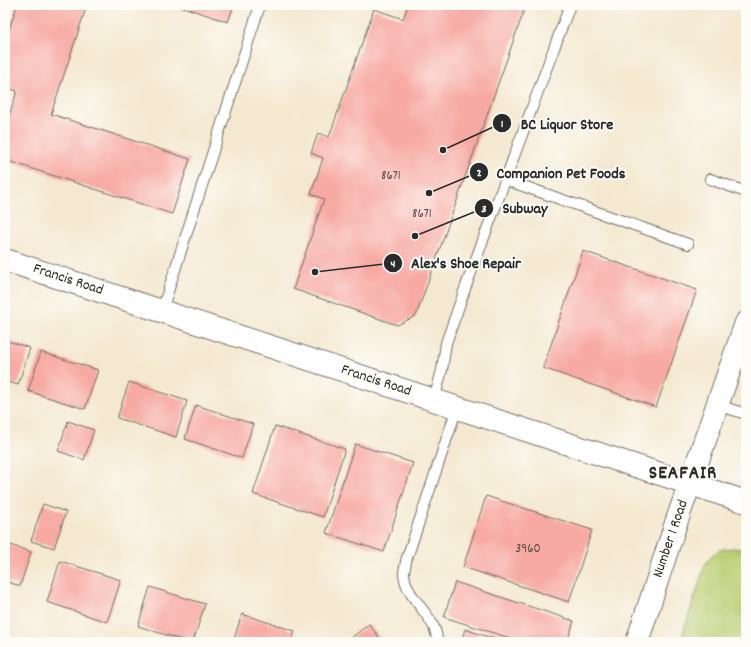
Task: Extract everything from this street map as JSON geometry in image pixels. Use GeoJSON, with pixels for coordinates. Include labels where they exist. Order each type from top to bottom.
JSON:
{"type":"FeatureCollection","features":[{"type":"Feature","properties":{"kind":"street","name":"Francis Road"},"geometry":{"type":"LineString","coordinates":[[5,260],[162,310],[690,485],[746,502]]}},
{"type":"Feature","properties":{"kind":"street","name":"Number 1 Road"},"geometry":{"type":"LineString","coordinates":[[637,642],[746,324]]}},
{"type":"Feature","properties":{"kind":"lane"},"geometry":{"type":"LineString","coordinates":[[162,310],[260,5]]}},
{"type":"Feature","properties":{"kind":"lane"},"geometry":{"type":"LineString","coordinates":[[434,400],[442,370],[446,343],[570,5]]}},
{"type":"Feature","properties":{"kind":"lane"},"geometry":{"type":"LineString","coordinates":[[506,180],[688,244]]}},
{"type":"Feature","properties":{"kind":"lane"},"geometry":{"type":"LineString","coordinates":[[710,180],[746,192]]}},
{"type":"Feature","properties":{"kind":"lane"},"geometry":{"type":"LineString","coordinates":[[718,405],[746,414]]}},
{"type":"Feature","properties":{"kind":"lane"},"geometry":{"type":"LineString","coordinates":[[437,642],[435,628],[411,595],[404,574],[406,561],[457,408]]}},
{"type":"Feature","properties":{"kind":"green space"},"geometry":{"type":"Polygon","coordinates":[[[735,548],[746,550],[746,642],[680,642],[705,565],[711,556],[717,551],[735,548]]]}},
{"type":"Feature","properties":{"kind":"building"},"geometry":{"type":"Polygon","coordinates":[[[17,5],[87,5],[51,114],[190,159],[172,214],[5,160],[5,129],[17,91],[5,87],[5,42],[17,5]]]}},
{"type":"Feature","properties":{"kind":"building"},"geometry":{"type":"Polygon","coordinates":[[[177,5],[234,5],[228,22],[177,5]]]}},
{"type":"Feature","properties":{"kind":"building"},"geometry":{"type":"Polygon","coordinates":[[[408,5],[526,5],[416,316],[397,325],[293,289],[324,199],[311,194],[323,158],[311,153],[318,133],[329,137],[374,9],[403,19],[408,5]]]}},
{"type":"Feature","properties":{"kind":"building"},"geometry":{"type":"Polygon","coordinates":[[[583,251],[697,290],[656,407],[543,368],[583,251]]]}},
{"type":"Feature","properties":{"kind":"building"},"geometry":{"type":"Polygon","coordinates":[[[5,340],[30,348],[18,385],[5,381],[5,340]]]}},
{"type":"Feature","properties":{"kind":"building"},"geometry":{"type":"Polygon","coordinates":[[[41,352],[98,370],[85,409],[28,391],[41,352]]]}},
{"type":"Feature","properties":{"kind":"building"},"geometry":{"type":"Polygon","coordinates":[[[129,382],[187,401],[176,437],[117,418],[129,382]]]}},
{"type":"Feature","properties":{"kind":"building"},"geometry":{"type":"Polygon","coordinates":[[[196,405],[253,424],[242,458],[185,439],[196,405]]]}},
{"type":"Feature","properties":{"kind":"building"},"geometry":{"type":"Polygon","coordinates":[[[68,421],[94,430],[84,460],[58,451],[68,421]]]}},
{"type":"Feature","properties":{"kind":"building"},"geometry":{"type":"Polygon","coordinates":[[[275,426],[345,449],[323,517],[253,494],[275,426]]]}},
{"type":"Feature","properties":{"kind":"building"},"geometry":{"type":"Polygon","coordinates":[[[355,444],[413,463],[384,552],[326,533],[355,444]]]}},
{"type":"Feature","properties":{"kind":"building"},"geometry":{"type":"Polygon","coordinates":[[[486,496],[592,530],[569,602],[463,567],[486,496]]]}},
{"type":"Feature","properties":{"kind":"building"},"geometry":{"type":"Polygon","coordinates":[[[43,504],[66,512],[54,548],[31,541],[43,504]]]}},
{"type":"Feature","properties":{"kind":"building"},"geometry":{"type":"Polygon","coordinates":[[[5,543],[31,552],[20,586],[5,581],[5,543]]]}},
{"type":"Feature","properties":{"kind":"building"},"geometry":{"type":"Polygon","coordinates":[[[60,561],[121,580],[107,622],[47,602],[60,561]]]}},
{"type":"Feature","properties":{"kind":"building"},"geometry":{"type":"Polygon","coordinates":[[[455,582],[574,621],[567,642],[522,642],[444,617],[455,582]]]}},
{"type":"Feature","properties":{"kind":"building"},"geometry":{"type":"Polygon","coordinates":[[[150,587],[205,604],[193,642],[188,642],[138,626],[150,587]]]}},
{"type":"Feature","properties":{"kind":"building"},"geometry":{"type":"Polygon","coordinates":[[[242,614],[295,631],[291,642],[233,642],[242,614]]]}},
{"type":"Feature","properties":{"kind":"building"},"geometry":{"type":"Polygon","coordinates":[[[369,624],[383,642],[346,642],[369,624]]]}},
{"type":"Feature","properties":{"kind":"building"},"geometry":{"type":"Polygon","coordinates":[[[465,629],[504,642],[461,642],[465,629]]]}},
{"type":"Feature","properties":{"kind":"place","name":"BC Liquor Store"},"geometry":{"type":"Point","coordinates":[443,150]}},
{"type":"Feature","properties":{"kind":"place","name":"Companion Pet Foods"},"geometry":{"type":"Point","coordinates":[429,193]}},
{"type":"Feature","properties":{"kind":"place","name":"Subway"},"geometry":{"type":"Point","coordinates":[415,236]}},
{"type":"Feature","properties":{"kind":"place","name":"Alex's Shoe Repair"},"geometry":{"type":"Point","coordinates":[315,272]}},
{"type":"Feature","properties":{"kind":"district","name":"SEAFAIR"},"geometry":{"type":"Point","coordinates":[683,474]}}]}
